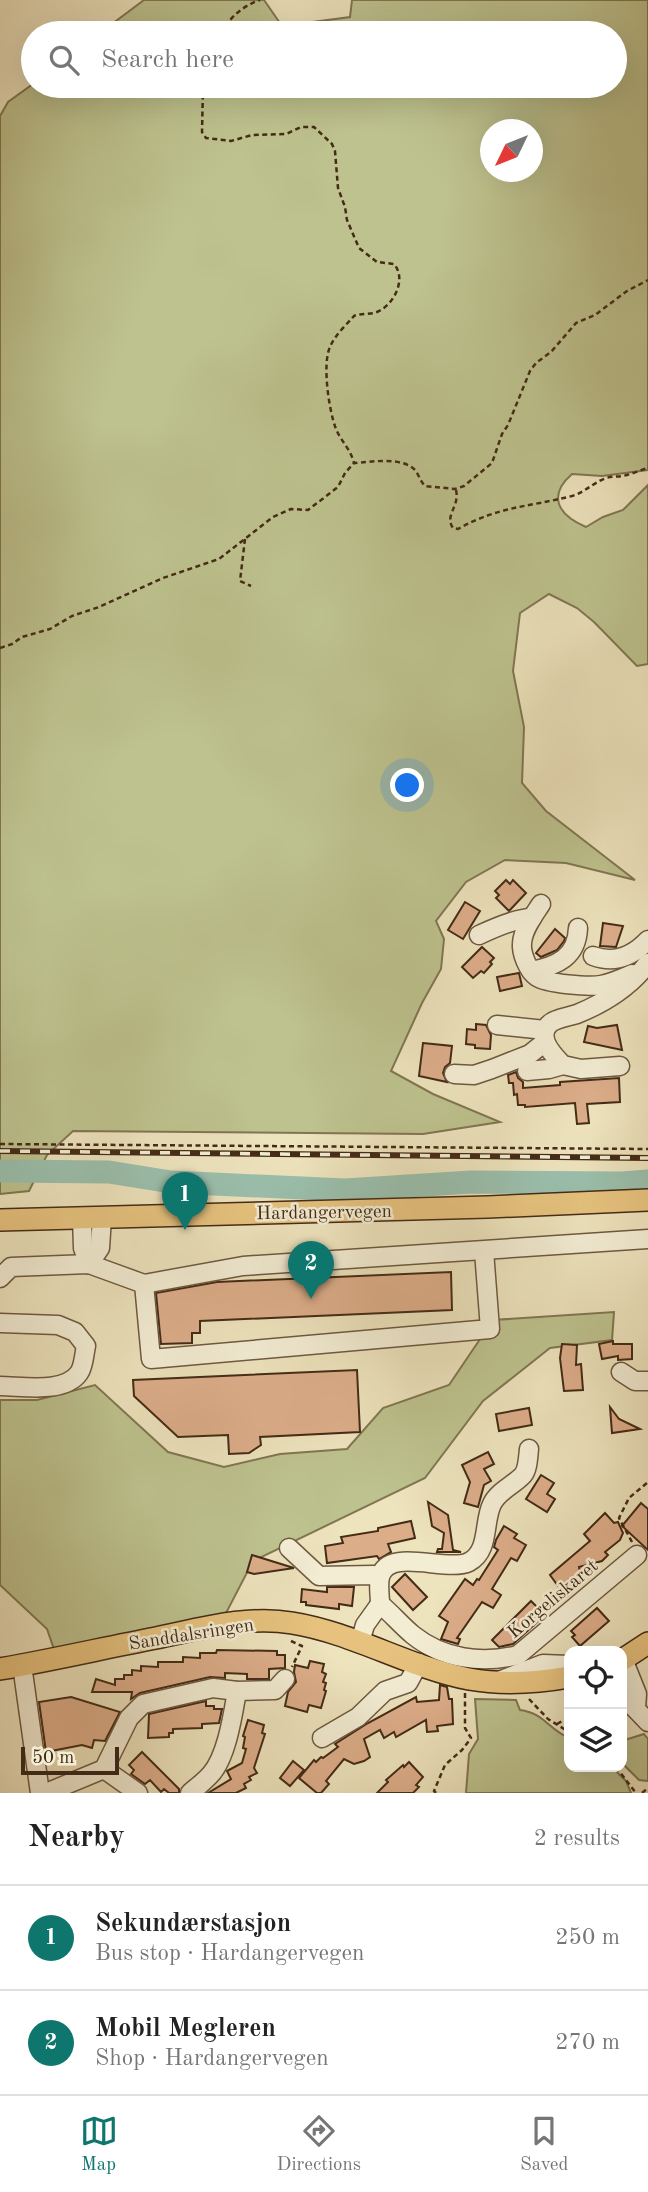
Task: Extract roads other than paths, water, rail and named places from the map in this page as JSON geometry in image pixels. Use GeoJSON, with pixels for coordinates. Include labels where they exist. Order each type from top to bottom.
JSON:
{"type":"FeatureCollection","features":[{"type":"Feature","properties":{"kind":"main road","name":"Hardangervegen"},"geometry":{"type":"LineString","coordinates":[[0,1220],[648,1200]]}},
{"type":"Feature","properties":{"kind":"main road","name":"Sanddalsringen"},"geometry":{"type":"LineString","coordinates":[[0,1670],[194,1630],[250,1622],[291,1622],[333,1632],[458,1676],[494,1683],[539,1682],[564,1678]]}},
{"type":"Feature","properties":{"kind":"main road"},"geometry":{"type":"LineString","coordinates":[[627,1656],[648,1643]]}},
{"type":"Feature","properties":{"kind":"street"},"geometry":{"type":"LineString","coordinates":[[479,936],[536,911],[522,942],[531,971],[538,978],[602,985],[646,965]]}},
{"type":"Feature","properties":{"kind":"street"},"geometry":{"type":"LineString","coordinates":[[531,971],[563,961],[578,937],[578,928]]}},
{"type":"Feature","properties":{"kind":"street"},"geometry":{"type":"LineString","coordinates":[[593,956],[601,959],[628,957],[648,940]]}},
{"type":"Feature","properties":{"kind":"street"},"geometry":{"type":"LineString","coordinates":[[454,1074],[474,1075],[530,1054],[545,1036],[551,1022],[604,1002],[629,983],[646,965]]}},
{"type":"Feature","properties":{"kind":"street"},"geometry":{"type":"LineString","coordinates":[[497,1025],[545,1036],[563,1065]]}},
{"type":"Feature","properties":{"kind":"street"},"geometry":{"type":"LineString","coordinates":[[527,1071],[563,1065],[581,1069],[620,1066]]}},
{"type":"Feature","properties":{"kind":"street"},"geometry":{"type":"LineString","coordinates":[[89,1264],[100,1248],[92,1217]]}},
{"type":"Feature","properties":{"kind":"street"},"geometry":{"type":"LineString","coordinates":[[0,1278],[12,1267],[89,1264],[144,1284],[243,1266],[648,1239]]}},
{"type":"Feature","properties":{"kind":"street"},"geometry":{"type":"LineString","coordinates":[[144,1284],[151,1359],[489,1329],[484,1251]]}},
{"type":"Feature","properties":{"kind":"street"},"geometry":{"type":"LineString","coordinates":[[0,1324],[58,1325],[75,1332],[86,1346],[81,1371],[70,1383],[48,1387],[0,1386]]}},
{"type":"Feature","properties":{"kind":"street"},"geometry":{"type":"LineString","coordinates":[[621,1372],[635,1381],[648,1381]]}},
{"type":"Feature","properties":{"kind":"street"},"geometry":{"type":"LineString","coordinates":[[360,1642],[365,1625],[380,1604],[379,1578],[384,1569],[391,1564],[408,1561],[460,1565],[477,1556],[492,1503],[525,1474],[529,1449]]}},
{"type":"Feature","properties":{"kind":"street"},"geometry":{"type":"LineString","coordinates":[[289,1548],[319,1576],[373,1575],[379,1578]]}},
{"type":"Feature","properties":{"kind":"street","name":"Korgeliskaret"},"geometry":{"type":"LineString","coordinates":[[380,1604],[411,1634],[449,1656],[498,1660],[518,1655],[638,1555]]}},
{"type":"Feature","properties":{"kind":"street"},"geometry":{"type":"LineString","coordinates":[[322,1738],[358,1717],[385,1691],[408,1683],[419,1663]]}},
{"type":"Feature","properties":{"kind":"street"},"geometry":{"type":"LineString","coordinates":[[494,1683],[543,1664],[564,1665]]}},
{"type":"Feature","properties":{"kind":"street"},"geometry":{"type":"LineString","coordinates":[[22,1665],[40,1793]]}},
{"type":"Feature","properties":{"kind":"street"},"geometry":{"type":"LineString","coordinates":[[627,1671],[637,1694],[629,1708],[648,1721]]}},
{"type":"Feature","properties":{"kind":"street"},"geometry":{"type":"LineString","coordinates":[[46,1793],[104,1769],[129,1718],[143,1704],[213,1688],[237,1691],[275,1690],[285,1679]]}},
{"type":"Feature","properties":{"kind":"street"},"geometry":{"type":"LineString","coordinates":[[190,1793],[212,1773],[220,1759],[237,1691]]}},
{"type":"Feature","properties":{"kind":"street"},"geometry":{"type":"LineString","coordinates":[[104,1769],[138,1793]]}},
{"type":"Feature","properties":{"kind":"waterway"},"geometry":{"type":"LineString","coordinates":[[0,1171],[109,1172],[171,1182],[345,1190],[471,1182],[648,1181]]}},
{"type":"Feature","properties":{"kind":"railway"},"geometry":{"type":"LineString","coordinates":[[0,1151],[648,1158]]}},
{"type":"Feature","properties":{"kind":"place","name":"Sekundærstasjon"},"geometry":{"type":"Point","coordinates":[185,1230]}},
{"type":"Feature","properties":{"kind":"place","name":"Mobil Megleren"},"geometry":{"type":"Point","coordinates":[311,1299]}}]}
